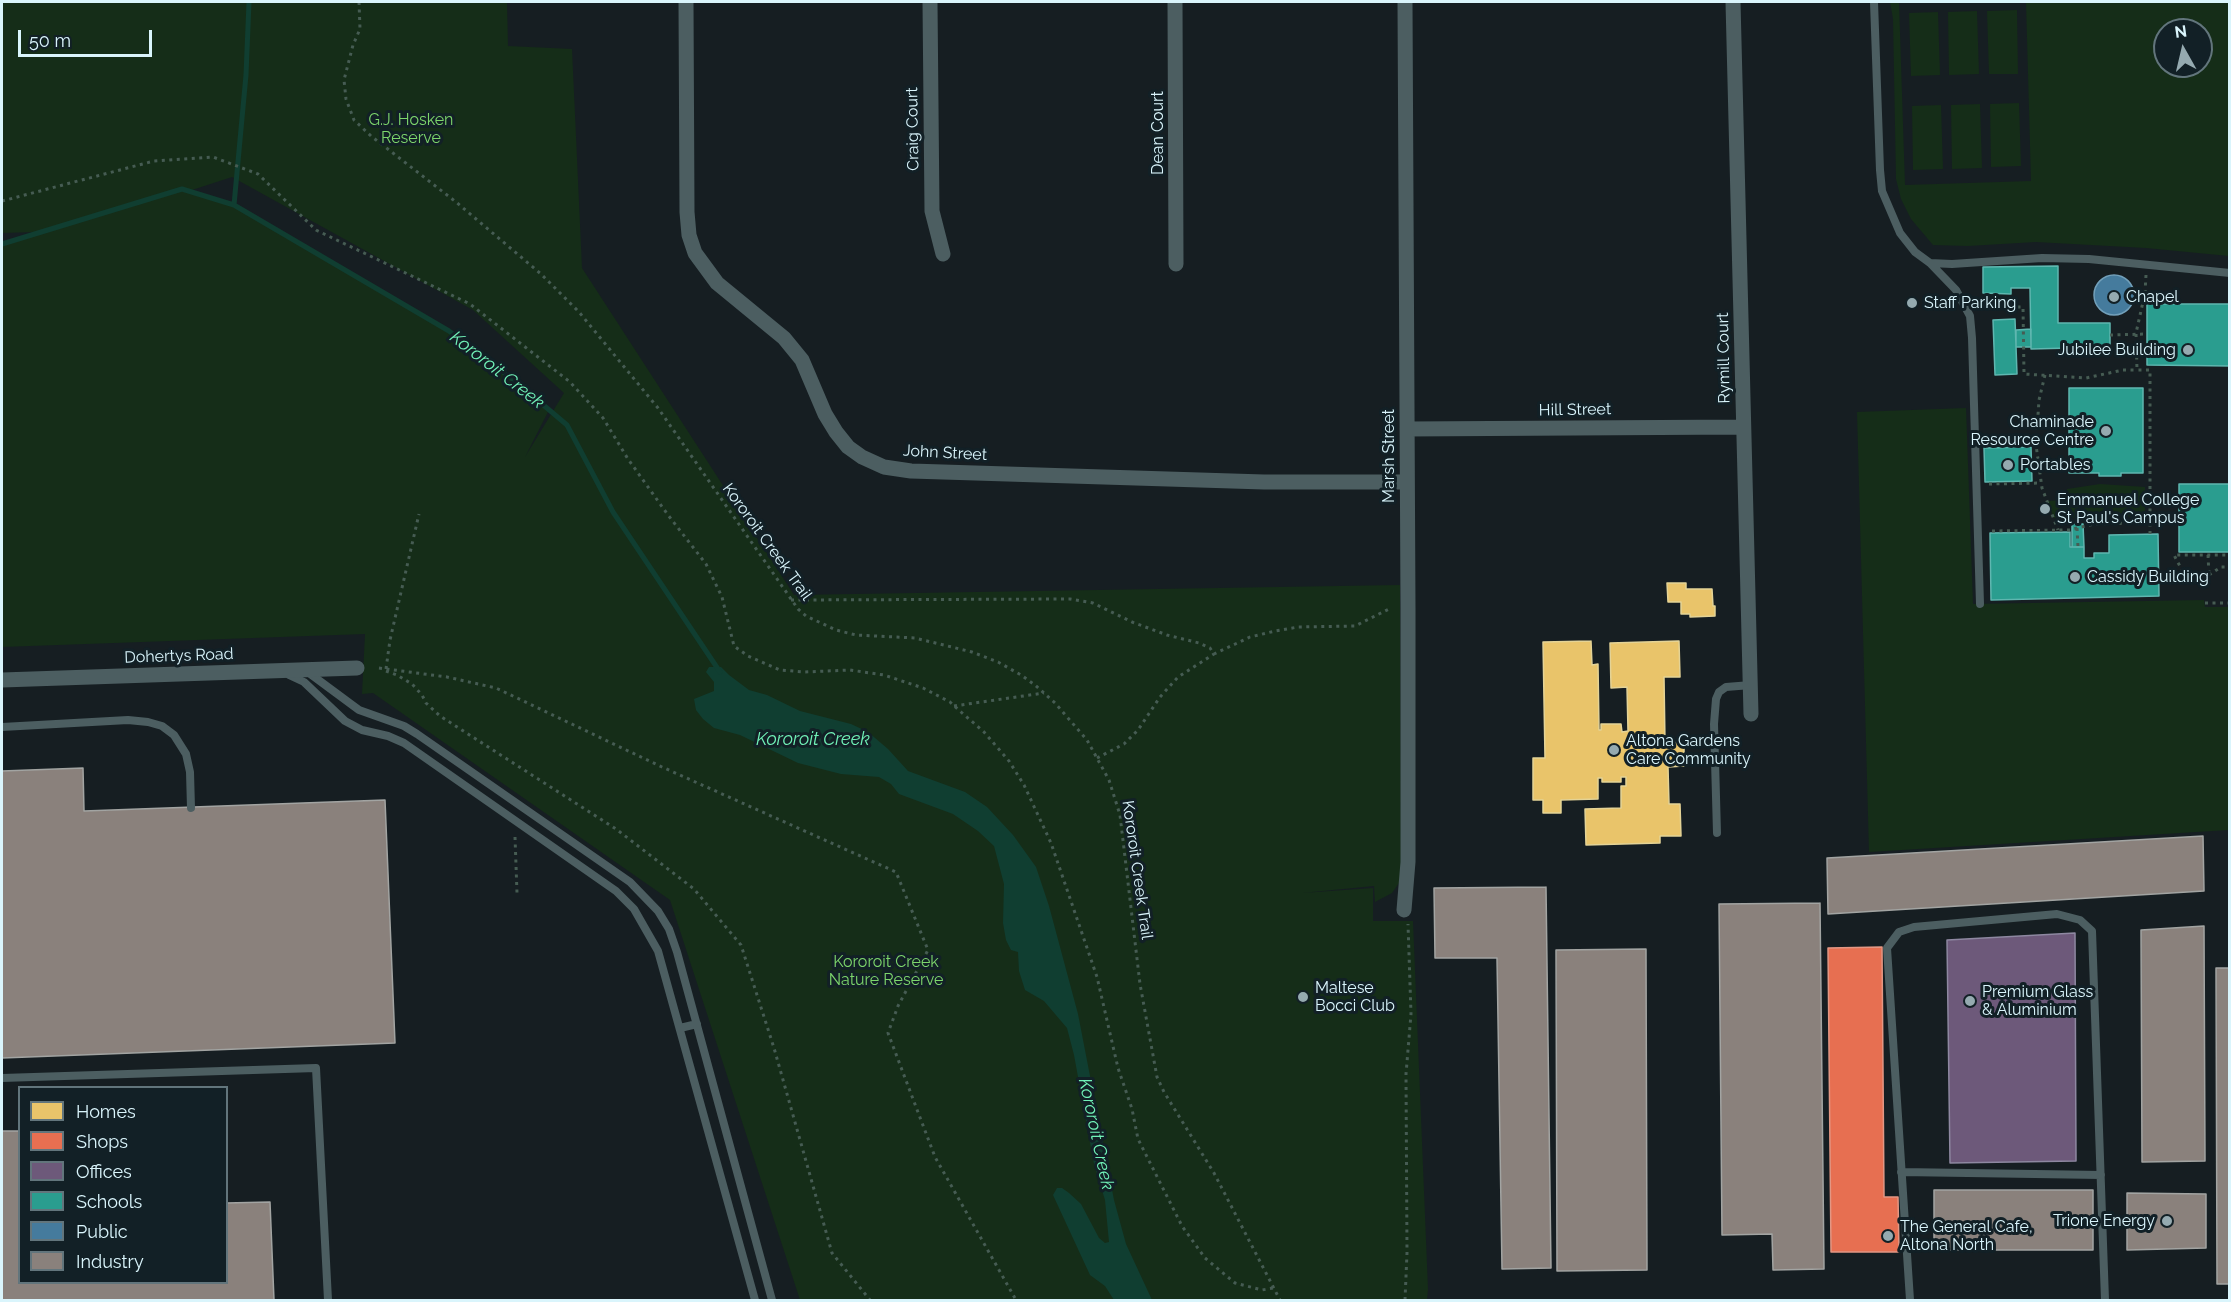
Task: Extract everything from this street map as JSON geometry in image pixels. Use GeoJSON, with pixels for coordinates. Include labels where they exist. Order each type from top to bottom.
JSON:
{"type":"FeatureCollection","features":[{"type":"Feature","properties":{"kind":"street","name":"John Street"},"geometry":{"type":"LineString","coordinates":[[686,2],[687,212],[689,235],[695,253],[717,284],[784,338],[802,360],[825,414],[836,432],[848,447],[862,457],[884,467],[912,471],[1264,482],[1407,482]]}},
{"type":"Feature","properties":{"kind":"street","name":"Craig Court"},"geometry":{"type":"LineString","coordinates":[[930,2],[932,211],[943,254]]}},
{"type":"Feature","properties":{"kind":"street","name":"Dean Court"},"geometry":{"type":"LineString","coordinates":[[1175,2],[1176,264]]}},
{"type":"Feature","properties":{"kind":"street","name":"Marsh Street"},"geometry":{"type":"LineString","coordinates":[[1404,910],[1408,862],[1405,2]]}},
{"type":"Feature","properties":{"kind":"street","name":"Rymill Court"},"geometry":{"type":"LineString","coordinates":[[1733,2],[1751,714]]}},
{"type":"Feature","properties":{"kind":"street","name":"Hill Street"},"geometry":{"type":"LineString","coordinates":[[1407,429],[1743,427]]}},
{"type":"Feature","properties":{"kind":"street","name":"Dohertys Road"},"geometry":{"type":"LineString","coordinates":[[2,680],[357,668]]}},
{"type":"Feature","properties":{"kind":"lane"},"geometry":{"type":"LineString","coordinates":[[1874,2],[1882,191],[1900,233],[1915,252],[1956,290],[1970,316],[1980,604]]}},
{"type":"Feature","properties":{"kind":"lane"},"geometry":{"type":"LineString","coordinates":[[1930,264],[2042,258],[2089,259],[2229,273]]}},
{"type":"Feature","properties":{"kind":"lane"},"geometry":{"type":"LineString","coordinates":[[296,669],[315,676],[359,710],[411,729],[640,891],[658,910],[669,929],[697,1024],[772,1300]]}},
{"type":"Feature","properties":{"kind":"lane"},"geometry":{"type":"LineString","coordinates":[[270,670],[300,679],[350,724],[404,743],[616,891],[645,925],[658,951],[754,1300]]}},
{"type":"Feature","properties":{"kind":"lane"},"geometry":{"type":"LineString","coordinates":[[1717,833],[1714,724],[1716,699],[1719,692],[1726,687],[1751,685]]}},
{"type":"Feature","properties":{"kind":"lane"},"geometry":{"type":"LineString","coordinates":[[2,727],[128,720],[162,726],[174,735],[186,754],[190,772],[191,808]]}},
{"type":"Feature","properties":{"kind":"lane"},"geometry":{"type":"LineString","coordinates":[[628,903],[640,891]]}},
{"type":"Feature","properties":{"kind":"lane"},"geometry":{"type":"LineString","coordinates":[[1910,1300],[1887,948],[1899,932],[1914,927],[2057,914],[2080,920],[2092,931],[2105,1300]]}},
{"type":"Feature","properties":{"kind":"lane"},"geometry":{"type":"LineString","coordinates":[[680,1028],[697,1024]]}},
{"type":"Feature","properties":{"kind":"lane"},"geometry":{"type":"LineString","coordinates":[[2,1078],[316,1068],[328,1300]]}},
{"type":"Feature","properties":{"kind":"lane"},"geometry":{"type":"LineString","coordinates":[[711,1142],[728,1137]]}},
{"type":"Feature","properties":{"kind":"lane"},"geometry":{"type":"LineString","coordinates":[[1901,1172],[2101,1175]]}},
{"type":"Feature","properties":{"kind":"path","name":"Kororoit Creek Trail"},"geometry":{"type":"LineString","coordinates":[[359,2],[360,28],[344,80],[346,99],[354,120],[541,274],[579,312],[658,408],[792,600],[806,615],[836,630],[856,635],[915,638],[972,652],[1021,675],[1044,693],[1087,740],[1108,780],[1120,815],[1140,984],[1157,1077],[1214,1173],[1280,1300]]}},
{"type":"Feature","properties":{"kind":"path"},"geometry":{"type":"LineString","coordinates":[[2,201],[154,161],[213,157],[258,174],[316,230],[470,304],[570,382],[603,418],[628,459],[706,564],[722,597],[734,646],[748,656],[780,670],[805,672],[850,670],[884,675],[923,688],[954,706],[984,732],[1009,761],[1024,785],[1051,843],[1097,977],[1118,1068],[1138,1139],[1182,1226],[1204,1258],[1226,1277],[1250,1288],[1262,1290],[1273,1288]]}},
{"type":"Feature","properties":{"kind":"path"},"geometry":{"type":"LineString","coordinates":[[2137,370],[2136,333],[2145,293],[2146,264]]}},
{"type":"Feature","properties":{"kind":"path"},"geometry":{"type":"LineString","coordinates":[[1978,308],[2023,307],[2024,374],[2086,378],[2123,370],[2150,370],[2147,483],[2150,534]]}},
{"type":"Feature","properties":{"kind":"path"},"geometry":{"type":"LineString","coordinates":[[2110,335],[2147,334]]}},
{"type":"Feature","properties":{"kind":"path"},"geometry":{"type":"LineString","coordinates":[[2045,375],[2039,400],[2036,445],[2042,483],[2058,530]]}},
{"type":"Feature","properties":{"kind":"path"},"geometry":{"type":"LineString","coordinates":[[1985,484],[2042,483]]}},
{"type":"Feature","properties":{"kind":"path"},"geometry":{"type":"LineString","coordinates":[[386,669],[390,640],[419,514]]}},
{"type":"Feature","properties":{"kind":"path"},"geometry":{"type":"LineString","coordinates":[[1992,531],[2058,530],[2094,524],[2179,522]]}},
{"type":"Feature","properties":{"kind":"path"},"geometry":{"type":"LineString","coordinates":[[2077,528],[2078,547]]}},
{"type":"Feature","properties":{"kind":"path"},"geometry":{"type":"LineString","coordinates":[[2183,572],[2174,555],[2229,555]]}},
{"type":"Feature","properties":{"kind":"path"},"geometry":{"type":"LineString","coordinates":[[2208,555],[2209,575],[2221,567],[2229,567]]}},
{"type":"Feature","properties":{"kind":"path"},"geometry":{"type":"LineString","coordinates":[[792,600],[1070,598],[1093,603],[1132,622],[1167,635],[1199,643],[1210,648],[1214,654]]}},
{"type":"Feature","properties":{"kind":"path"},"geometry":{"type":"LineString","coordinates":[[2205,603],[2229,603]]}},
{"type":"Feature","properties":{"kind":"path"},"geometry":{"type":"LineString","coordinates":[[1097,758],[1124,744],[1138,730],[1160,697],[1178,677],[1214,654],[1250,637],[1275,631],[1298,627],[1354,626],[1389,608],[1408,608]]}},
{"type":"Feature","properties":{"kind":"path"},"geometry":{"type":"LineString","coordinates":[[379,668],[496,688],[662,767],[896,872],[928,950],[898,1006],[888,1033],[935,1157],[1016,1300]]}},
{"type":"Feature","properties":{"kind":"path"},"geometry":{"type":"LineString","coordinates":[[954,706],[1044,693]]}},
{"type":"Feature","properties":{"kind":"path"},"geometry":{"type":"LineString","coordinates":[[515,837],[517,892]]}},
{"type":"Feature","properties":{"kind":"path"},"geometry":{"type":"LineString","coordinates":[[1404,910],[1408,927],[1411,1014],[1406,1074],[1405,1300]]}},
{"type":"Feature","properties":{"kind":"green space"},"geometry":{"type":"Polygon","coordinates":[[[2,2],[507,2],[508,46],[572,49],[582,268],[794,595],[1400,585],[1401,880],[1392,893],[1375,902],[1374,886],[1302,893],[1373,888],[1373,921],[1413,921],[1427,1300],[800,1300],[670,900],[373,693],[362,694],[365,634],[2,647],[2,244],[35,232],[2,233],[2,2]],[[232,177],[189,191],[234,205],[449,331],[549,410],[525,457],[564,393],[473,310],[232,177]]]}},
{"type":"Feature","properties":{"kind":"green space"},"geometry":{"type":"Polygon","coordinates":[[[1890,2],[1899,2],[1905,185],[2031,181],[2026,2],[2229,2],[2229,256],[2146,248],[2036,242],[1968,246],[1933,245],[1911,219],[1901,199],[1896,179],[1893,19],[1890,2]]]}},
{"type":"Feature","properties":{"kind":"green space"},"geometry":{"type":"Polygon","coordinates":[[[2017,10],[2018,74],[1989,74],[1987,11],[2017,10]]]}},
{"type":"Feature","properties":{"kind":"green space"},"geometry":{"type":"Polygon","coordinates":[[[1977,11],[1979,74],[1949,75],[1948,12],[1977,11]]]}},
{"type":"Feature","properties":{"kind":"green space"},"geometry":{"type":"Polygon","coordinates":[[[1938,12],[1940,75],[1911,76],[1909,13],[1938,12]]]}},
{"type":"Feature","properties":{"kind":"green space"},"geometry":{"type":"Polygon","coordinates":[[[2019,103],[2021,166],[1991,167],[1990,104],[2019,103]]]}},
{"type":"Feature","properties":{"kind":"green space"},"geometry":{"type":"Polygon","coordinates":[[[1980,104],[1982,168],[1952,169],[1951,105],[1980,104]]]}},
{"type":"Feature","properties":{"kind":"green space"},"geometry":{"type":"Polygon","coordinates":[[[1941,105],[1943,169],[1913,170],[1912,106],[1941,105]]]}},
{"type":"Feature","properties":{"kind":"green space"},"geometry":{"type":"Polygon","coordinates":[[[1966,408],[1973,604],[2204,600],[2205,607],[2229,607],[2229,830],[1869,852],[1857,412],[1966,408]]]}},
{"type":"Feature","properties":{"kind":"green space"},"geometry":{"type":"Polygon","coordinates":[[[2100,484],[2145,487],[2145,516],[2054,518],[2047,501],[2067,500],[2067,489],[2100,484]]]}},
{"type":"Feature","properties":{"kind":"water","name":"Kororoit Creek"},"geometry":{"type":"Polygon","coordinates":[[[709,667],[721,667],[749,690],[767,695],[800,711],[851,724],[868,732],[908,771],[965,792],[987,807],[1013,835],[1036,867],[1078,1014],[1114,1200],[1126,1244],[1152,1300],[1114,1300],[1105,1286],[1090,1275],[1053,1195],[1057,1188],[1062,1188],[1069,1193],[1081,1204],[1099,1238],[1105,1243],[1109,1242],[1105,1200],[1094,1164],[1067,1028],[1044,1001],[1025,990],[1019,971],[1018,952],[1011,950],[1006,940],[1003,923],[1004,884],[994,846],[978,831],[953,814],[899,794],[891,784],[879,777],[841,774],[798,763],[740,735],[714,728],[696,710],[694,699],[714,691],[714,682],[706,672],[709,667]]]}},
{"type":"Feature","properties":{"kind":"building: Homes"},"geometry":{"type":"Polygon","coordinates":[[[1667,583],[1686,583],[1686,589],[1712,589],[1715,616],[1690,617],[1690,614],[1681,614],[1681,602],[1668,602],[1667,583]]]}},
{"type":"Feature","properties":{"kind":"building: Homes","name":"Altona Gardens Care Community"},"geometry":{"type":"Polygon","coordinates":[[[1591,641],[1592,665],[1598,664],[1599,730],[1601,730],[1601,724],[1621,724],[1622,732],[1628,731],[1627,687],[1611,688],[1610,643],[1679,641],[1680,677],[1664,677],[1665,743],[1684,742],[1684,766],[1668,767],[1669,804],[1680,804],[1681,836],[1660,836],[1660,843],[1586,845],[1585,809],[1621,808],[1621,786],[1626,786],[1626,777],[1621,777],[1621,782],[1602,782],[1602,778],[1598,778],[1598,799],[1561,800],[1561,813],[1543,813],[1543,800],[1533,800],[1533,758],[1545,758],[1543,642],[1591,641]]]}},
{"type":"Feature","properties":{"kind":"building: Shops"},"geometry":{"type":"Polygon","coordinates":[[[1882,947],[1884,1197],[1898,1197],[1899,1252],[1831,1252],[1828,948],[1882,947]]]}},
{"type":"Feature","properties":{"kind":"building: Offices"},"geometry":{"type":"Polygon","coordinates":[[[2075,933],[2076,1161],[1950,1163],[1947,940],[2075,933]]]}},
{"type":"Feature","properties":{"kind":"building: Schools"},"geometry":{"type":"Polygon","coordinates":[[[2058,266],[2058,323],[2110,323],[2110,347],[2031,349],[2030,288],[2011,288],[2011,294],[1983,293],[1983,267],[2058,266]]]}},
{"type":"Feature","properties":{"kind":"building: Schools","name":"Jubilee Building"},"geometry":{"type":"Polygon","coordinates":[[[2147,304],[2230,304],[2230,366],[2147,365],[2147,304]]]}},
{"type":"Feature","properties":{"kind":"building: Schools"},"geometry":{"type":"Polygon","coordinates":[[[2015,319],[2017,374],[1995,375],[1993,320],[2015,319]]]}},
{"type":"Feature","properties":{"kind":"building: Schools"},"geometry":{"type":"Polygon","coordinates":[[[2031,329],[2031,347],[2016,347],[2016,330],[2031,329]]]}},
{"type":"Feature","properties":{"kind":"building: Schools","name":"Chaminade Resource Centre"},"geometry":{"type":"Polygon","coordinates":[[[2069,388],[2143,388],[2143,473],[2099,476],[2099,473],[2069,473],[2069,388]]]}},
{"type":"Feature","properties":{"kind":"building: Schools","name":"Portables"},"geometry":{"type":"Polygon","coordinates":[[[2031,447],[2032,481],[1985,482],[1984,448],[2031,447]]]}},
{"type":"Feature","properties":{"kind":"building: Schools"},"geometry":{"type":"Polygon","coordinates":[[[2179,484],[2230,484],[2230,552],[2179,552],[2179,484]]]}},
{"type":"Feature","properties":{"kind":"building: Schools"},"geometry":{"type":"Polygon","coordinates":[[[2072,524],[2083,524],[2084,547],[2072,547],[2072,524]]]}},
{"type":"Feature","properties":{"kind":"building: Schools","name":"Cassidy Building"},"geometry":{"type":"Polygon","coordinates":[[[2070,532],[2070,547],[2084,547],[2084,558],[2094,558],[2094,553],[2109,553],[2109,535],[2158,534],[2159,596],[1991,600],[1990,533],[2070,532]]]}},
{"type":"Feature","properties":{"kind":"building: Public","name":"Chapel"},"geometry":{"type":"Polygon","coordinates":[[[2114,275],[2128,281],[2134,295],[2128,309],[2114,315],[2100,309],[2094,295],[2100,281],[2114,275]]]}},
{"type":"Feature","properties":{"kind":"building: Industry"},"geometry":{"type":"Polygon","coordinates":[[[83,768],[84,811],[385,800],[395,1043],[2,1058],[2,771],[83,768]]]}},
{"type":"Feature","properties":{"kind":"building: Industry"},"geometry":{"type":"Polygon","coordinates":[[[2203,836],[2204,891],[1828,914],[1827,858],[2203,836]]]}},
{"type":"Feature","properties":{"kind":"building: Industry"},"geometry":{"type":"Polygon","coordinates":[[[1546,887],[1551,1268],[1502,1269],[1497,958],[1435,958],[1434,888],[1546,887]]]}},
{"type":"Feature","properties":{"kind":"building: Industry"},"geometry":{"type":"Polygon","coordinates":[[[1820,903],[1824,1269],[1773,1270],[1772,1234],[1722,1235],[1719,904],[1820,903]]]}},
{"type":"Feature","properties":{"kind":"building: Industry"},"geometry":{"type":"Polygon","coordinates":[[[2204,926],[2205,1161],[2142,1162],[2141,930],[2204,926]]]}},
{"type":"Feature","properties":{"kind":"building: Industry"},"geometry":{"type":"Polygon","coordinates":[[[1646,949],[1647,1270],[1557,1271],[1556,950],[1646,949]]]}},
{"type":"Feature","properties":{"kind":"building: Industry"},"geometry":{"type":"Polygon","coordinates":[[[2216,968],[2230,968],[2230,1284],[2217,1284],[2216,968]]]}},
{"type":"Feature","properties":{"kind":"building: Industry"},"geometry":{"type":"Polygon","coordinates":[[[2,1131],[18,1131],[18,1284],[228,1284],[228,1203],[270,1202],[274,1300],[2,1300],[2,1131]]]}},
{"type":"Feature","properties":{"kind":"building: Industry"},"geometry":{"type":"Polygon","coordinates":[[[1934,1190],[2093,1190],[2093,1250],[1934,1250],[1934,1190]]]}},
{"type":"Feature","properties":{"kind":"building: Industry","name":"Trione Energy"},"geometry":{"type":"Polygon","coordinates":[[[2127,1193],[2206,1194],[2206,1248],[2127,1250],[2127,1193]]]}},
{"type":"Feature","properties":{"kind":"waterway"},"geometry":{"type":"LineString","coordinates":[[234,205],[246,75],[249,2]]}},
{"type":"Feature","properties":{"kind":"waterway","name":"Kororoit Creek"},"geometry":{"type":"LineString","coordinates":[[2,244],[182,189],[234,205],[449,331],[515,381],[567,425],[613,512],[720,672]]}},
{"type":"Feature","properties":{"kind":"place","name":"Chapel"},"geometry":{"type":"Point","coordinates":[2114,297]}},
{"type":"Feature","properties":{"kind":"place","name":"Staff Parking"},"geometry":{"type":"Point","coordinates":[1912,303]}},
{"type":"Feature","properties":{"kind":"place","name":"Jubilee Building"},"geometry":{"type":"Point","coordinates":[2188,350]}},
{"type":"Feature","properties":{"kind":"place","name":"Chaminade Resource Centre"},"geometry":{"type":"Point","coordinates":[2106,431]}},
{"type":"Feature","properties":{"kind":"place","name":"Portables"},"geometry":{"type":"Point","coordinates":[2008,465]}},
{"type":"Feature","properties":{"kind":"place","name":"Emmanuel College St Paul's Campus"},"geometry":{"type":"Point","coordinates":[2045,509]}},
{"type":"Feature","properties":{"kind":"place","name":"Cassidy Building"},"geometry":{"type":"Point","coordinates":[2075,577]}},
{"type":"Feature","properties":{"kind":"place","name":"Altona Gardens Care Community"},"geometry":{"type":"Point","coordinates":[1614,750]}},
{"type":"Feature","properties":{"kind":"place","name":"Maltese Bocci Club"},"geometry":{"type":"Point","coordinates":[1303,997]}},
{"type":"Feature","properties":{"kind":"place","name":"Premium Glass & Aluminium"},"geometry":{"type":"Point","coordinates":[1970,1001]}},
{"type":"Feature","properties":{"kind":"place","name":"Trione Energy"},"geometry":{"type":"Point","coordinates":[2167,1221]}},
{"type":"Feature","properties":{"kind":"place","name":"The General Cafe, Altona North"},"geometry":{"type":"Point","coordinates":[1888,1236]}},
{"type":"Feature","properties":{"kind":"park label","name":"G.J. Hosken Reserve"},"geometry":{"type":"Point","coordinates":[411,129]}},
{"type":"Feature","properties":{"kind":"park label","name":"Kororoit Creek Nature Reserve"},"geometry":{"type":"Point","coordinates":[886,971]}}]}
